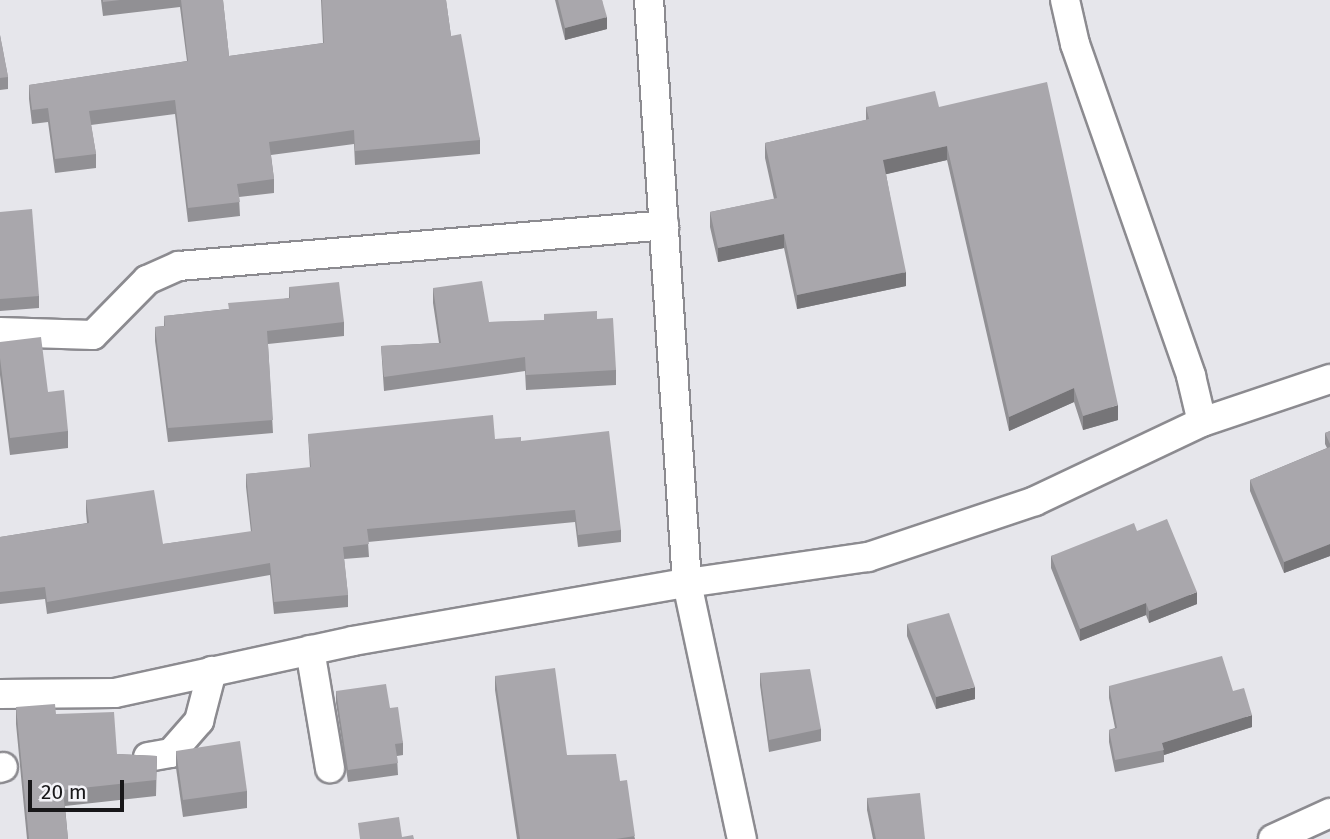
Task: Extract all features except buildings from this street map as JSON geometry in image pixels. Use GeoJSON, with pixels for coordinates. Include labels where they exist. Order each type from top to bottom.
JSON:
{"type":"FeatureCollection","features":[{"type":"Feature","properties":{"kind":"street"},"geometry":{"type":"LineString","coordinates":[[649,0],[687,583],[742,839]]}},
{"type":"Feature","properties":{"kind":"street"},"geometry":{"type":"LineString","coordinates":[[1065,0],[1075,44],[1191,376],[1202,422]]}},
{"type":"Feature","properties":{"kind":"street"},"geometry":{"type":"LineString","coordinates":[[0,332],[93,335],[148,280],[178,266],[664,225]]}},
{"type":"Feature","properties":{"kind":"street"},"geometry":{"type":"LineString","coordinates":[[0,694],[115,693],[310,650],[687,583],[868,558],[1035,501],[1202,422],[1330,379]]}},
{"type":"Feature","properties":{"kind":"street"},"geometry":{"type":"LineString","coordinates":[[310,650],[330,768]]}},
{"type":"Feature","properties":{"kind":"street"},"geometry":{"type":"LineString","coordinates":[[148,757],[171,753],[199,721],[212,671]]}},
{"type":"Feature","properties":{"kind":"street"},"geometry":{"type":"LineString","coordinates":[[1273,839],[1330,813]]}}]}
